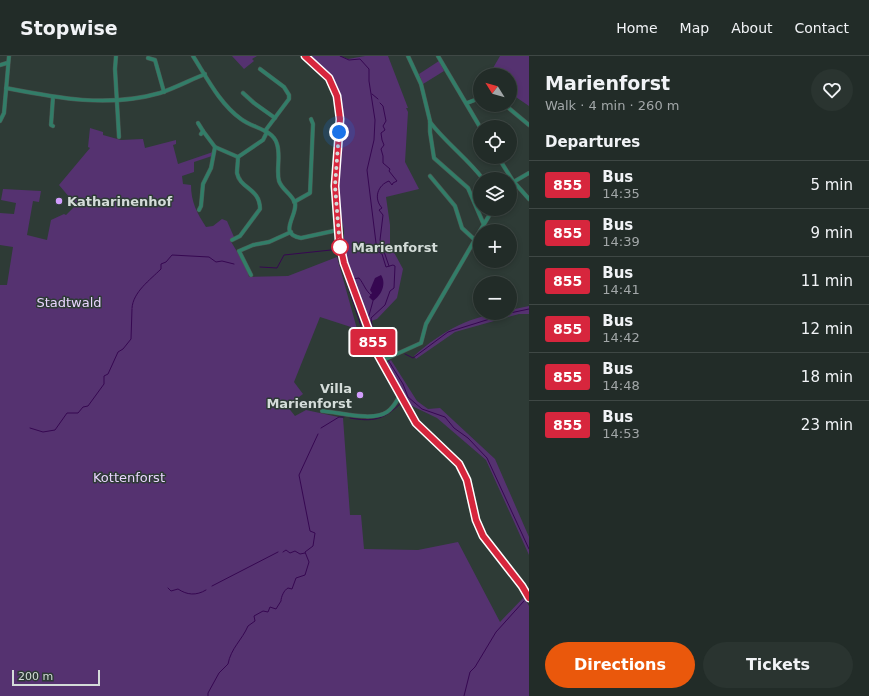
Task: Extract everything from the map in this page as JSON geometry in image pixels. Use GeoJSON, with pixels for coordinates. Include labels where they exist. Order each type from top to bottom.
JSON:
{"type":"FeatureCollection","features":[{"type":"Feature","properties":{"kind":"main road"},"geometry":{"type":"LineString","coordinates":[[305,56],[331,81],[339,104],[340,119],[335,180],[338,230],[344,263],[381,361],[416,423],[459,464],[467,480],[471,503],[481,532],[492,549],[522,586],[529,598]]}},
{"type":"Feature","properties":{"kind":"street"},"geometry":{"type":"LineString","coordinates":[[0,121],[4,113],[9,67],[7,63],[9,56]]}},
{"type":"Feature","properties":{"kind":"street"},"geometry":{"type":"LineString","coordinates":[[116,56],[115,69],[119,137]]}},
{"type":"Feature","properties":{"kind":"street"},"geometry":{"type":"LineString","coordinates":[[194,56],[205,74],[234,113],[252,126],[266,131],[277,144],[280,160],[279,181],[294,202],[295,212],[289,224],[291,232],[296,237],[301,238],[338,230]]}},
{"type":"Feature","properties":{"kind":"street"},"geometry":{"type":"LineString","coordinates":[[408,56],[421,84],[430,121],[434,158],[468,188],[484,224]]}},
{"type":"Feature","properties":{"kind":"street"},"geometry":{"type":"LineString","coordinates":[[438,56],[476,120]]}},
{"type":"Feature","properties":{"kind":"street"},"geometry":{"type":"LineString","coordinates":[[148,58],[155,60],[164,92]]}},
{"type":"Feature","properties":{"kind":"street"},"geometry":{"type":"LineString","coordinates":[[0,65],[7,63]]}},
{"type":"Feature","properties":{"kind":"street"},"geometry":{"type":"LineString","coordinates":[[238,157],[264,140],[266,131],[289,99],[289,92],[260,69]]}},
{"type":"Feature","properties":{"kind":"street"},"geometry":{"type":"LineString","coordinates":[[6,88],[83,102],[117,100],[164,92],[205,74]]}},
{"type":"Feature","properties":{"kind":"street"},"geometry":{"type":"LineString","coordinates":[[243,93],[275,118]]}},
{"type":"Feature","properties":{"kind":"street"},"geometry":{"type":"LineString","coordinates":[[53,97],[51,125],[53,126]]}},
{"type":"Feature","properties":{"kind":"street"},"geometry":{"type":"LineString","coordinates":[[467,103],[473,101]]}},
{"type":"Feature","properties":{"kind":"street"},"geometry":{"type":"LineString","coordinates":[[513,112],[529,125]]}},
{"type":"Feature","properties":{"kind":"street"},"geometry":{"type":"LineString","coordinates":[[294,202],[310,193],[313,124],[311,119]]}},
{"type":"Feature","properties":{"kind":"street"},"geometry":{"type":"LineString","coordinates":[[430,121],[440,136],[477,172]]}},
{"type":"Feature","properties":{"kind":"street"},"geometry":{"type":"LineString","coordinates":[[198,123],[202,132],[215,148],[238,157]]}},
{"type":"Feature","properties":{"kind":"street"},"geometry":{"type":"LineString","coordinates":[[199,210],[201,206],[203,184],[211,168],[215,148]]}},
{"type":"Feature","properties":{"kind":"street"},"geometry":{"type":"LineString","coordinates":[[232,240],[240,236],[260,209],[258,196],[239,178],[237,172],[238,157]]}},
{"type":"Feature","properties":{"kind":"street"},"geometry":{"type":"LineString","coordinates":[[517,180],[529,172]]}},
{"type":"Feature","properties":{"kind":"street"},"geometry":{"type":"LineString","coordinates":[[430,176],[454,206],[462,228],[473,238]]}},
{"type":"Feature","properties":{"kind":"street"},"geometry":{"type":"LineString","coordinates":[[517,188],[529,199]]}},
{"type":"Feature","properties":{"kind":"street"},"geometry":{"type":"LineString","coordinates":[[484,224],[489,216]]}},
{"type":"Feature","properties":{"kind":"street"},"geometry":{"type":"LineString","coordinates":[[250,275],[239,251],[253,245],[269,242],[291,232]]}},
{"type":"Feature","properties":{"kind":"street"},"geometry":{"type":"LineString","coordinates":[[381,361],[421,343],[426,324],[473,243]]}},
{"type":"Feature","properties":{"kind":"street"},"geometry":{"type":"LineString","coordinates":[[322,411],[353,415],[380,415],[392,407],[400,395]]}},
{"type":"Feature","properties":{"kind":"green space"},"geometry":{"type":"Polygon","coordinates":[[[232,56],[257,56],[252,59],[254,61],[244,69],[232,56]]]}},
{"type":"Feature","properties":{"kind":"green space"},"geometry":{"type":"Polygon","coordinates":[[[307,56],[340,56],[348,59],[365,56],[388,56],[408,108],[406,108],[408,112],[405,162],[419,189],[386,197],[390,225],[390,245],[403,269],[397,298],[377,319],[368,322],[346,264],[344,230],[338,205],[337,182],[343,119],[341,101],[334,80],[307,56]]]}},
{"type":"Feature","properties":{"kind":"green space"},"geometry":{"type":"Polygon","coordinates":[[[500,56],[529,56],[529,106],[517,98],[517,68],[493,68],[500,56]]]}},
{"type":"Feature","properties":{"kind":"green space"},"geometry":{"type":"Polygon","coordinates":[[[439,61],[444,71],[423,84],[419,74],[439,61]]]}},
{"type":"Feature","properties":{"kind":"green space","name":"Kottenforst"},"geometry":{"type":"Polygon","coordinates":[[[90,128],[103,132],[103,135],[121,140],[143,139],[145,148],[176,140],[176,144],[173,145],[178,164],[213,152],[212,156],[194,162],[194,172],[182,176],[183,184],[191,185],[195,207],[206,227],[213,226],[222,219],[227,221],[234,237],[230,240],[247,268],[249,277],[288,276],[337,257],[357,329],[320,317],[294,382],[303,394],[287,406],[295,416],[306,410],[343,418],[350,515],[361,515],[364,549],[418,550],[458,542],[500,622],[524,597],[529,606],[529,696],[0,696],[0,285],[7,285],[13,247],[0,245],[0,213],[14,214],[16,203],[1,200],[3,189],[41,191],[39,202],[33,201],[27,235],[47,240],[51,220],[64,214],[66,215],[76,205],[59,185],[90,148],[88,147],[90,128]]]}},
{"type":"Feature","properties":{"kind":"green space"},"geometry":{"type":"Polygon","coordinates":[[[529,306],[529,314],[517,315],[517,309],[529,306]]]}},
{"type":"Feature","properties":{"kind":"green space"},"geometry":{"type":"Polygon","coordinates":[[[470,320],[498,320],[455,332],[416,359],[414,356],[435,339],[470,320]]]}},
{"type":"Feature","properties":{"kind":"green space"},"geometry":{"type":"Polygon","coordinates":[[[391,360],[417,401],[428,409],[440,408],[495,459],[529,537],[529,555],[486,460],[437,418],[408,404],[386,364],[391,360]]]}},
{"type":"Feature","properties":{"kind":"shaded area"},"geometry":{"type":"Polygon","coordinates":[[[381,275],[383,278],[382,290],[373,301],[369,297],[372,293],[370,290],[375,278],[381,275]]]}},
{"type":"Feature","properties":{"kind":"waterway"},"geometry":{"type":"LineString","coordinates":[[340,56],[349,60],[360,59],[369,69],[369,81],[375,120],[374,140],[367,170],[377,251],[382,254],[386,267],[393,265],[395,266],[394,288],[390,291],[385,305],[371,318],[373,332],[385,354]]}},
{"type":"Feature","properties":{"kind":"waterway"},"geometry":{"type":"LineString","coordinates":[[372,94],[378,99]]}},
{"type":"Feature","properties":{"kind":"waterway"},"geometry":{"type":"LineString","coordinates":[[380,103],[383,106],[386,121],[383,126],[385,130],[381,133],[384,145],[381,149],[383,163],[390,169],[389,171],[397,181],[392,185],[389,181],[385,183],[378,192],[377,196],[379,204],[382,208],[379,210],[383,215],[380,240],[389,266]]}},
{"type":"Feature","properties":{"kind":"waterway"},"geometry":{"type":"LineString","coordinates":[[260,267],[277,268],[284,255],[331,250],[337,251],[338,254]]}},
{"type":"Feature","properties":{"kind":"waterway"},"geometry":{"type":"LineString","coordinates":[[132,308],[135,297],[147,282],[161,269],[161,264],[166,262],[172,255],[209,257],[216,262],[222,261],[234,264]]}},
{"type":"Feature","properties":{"kind":"waterway"},"geometry":{"type":"LineString","coordinates":[[338,256],[361,326]]}},
{"type":"Feature","properties":{"kind":"waterway"},"geometry":{"type":"LineString","coordinates":[[352,279],[359,278],[371,295]]}},
{"type":"Feature","properties":{"kind":"waterway"},"geometry":{"type":"LineString","coordinates":[[368,319],[373,301]]}},
{"type":"Feature","properties":{"kind":"waterway"},"geometry":{"type":"LineString","coordinates":[[30,428],[43,432],[55,430],[67,413],[78,413],[83,407],[88,406],[104,384],[104,376],[108,374],[118,352],[123,349],[131,339],[132,309]]}},
{"type":"Feature","properties":{"kind":"waterway"},"geometry":{"type":"LineString","coordinates":[[517,312],[529,309]]}},
{"type":"Feature","properties":{"kind":"waterway"},"geometry":{"type":"LineString","coordinates":[[405,354],[413,358],[448,332],[487,320]]}},
{"type":"Feature","properties":{"kind":"waterway"},"geometry":{"type":"LineString","coordinates":[[384,339],[396,347]]}},
{"type":"Feature","properties":{"kind":"waterway"},"geometry":{"type":"LineString","coordinates":[[388,360],[403,384],[408,397],[422,409],[445,417],[454,428],[468,438],[487,458],[529,549]]}},
{"type":"Feature","properties":{"kind":"waterway"},"geometry":{"type":"LineString","coordinates":[[350,418],[371,420],[383,417],[400,404]]}},
{"type":"Feature","properties":{"kind":"waterway"},"geometry":{"type":"LineString","coordinates":[[321,428],[339,417],[344,417]]}},
{"type":"Feature","properties":{"kind":"waterway"},"geometry":{"type":"LineString","coordinates":[[208,696],[208,693],[219,673],[228,664],[229,658],[248,626],[255,621],[254,616],[263,611],[268,612],[270,607],[276,609],[285,590],[288,588],[292,589],[296,578],[305,575],[309,562],[305,552],[313,546],[315,533],[310,531],[299,475],[318,434]]}},
{"type":"Feature","properties":{"kind":"waterway"},"geometry":{"type":"LineString","coordinates":[[283,552],[286,550],[290,553],[295,551],[300,554],[305,553]]}},
{"type":"Feature","properties":{"kind":"waterway"},"geometry":{"type":"LineString","coordinates":[[212,586],[278,552]]}},
{"type":"Feature","properties":{"kind":"waterway"},"geometry":{"type":"LineString","coordinates":[[168,588],[171,591],[178,589],[185,593],[192,594],[206,590]]}},
{"type":"Feature","properties":{"kind":"waterway"},"geometry":{"type":"LineString","coordinates":[[464,696],[470,672],[475,667],[496,632],[524,601]]}},
{"type":"Feature","properties":{"kind":"bus line","name":"855"},"geometry":{"type":"LineString","coordinates":[[305,56],[329,78],[333,84],[337,96],[340,119],[335,167],[335,199],[341,254],[378,355],[416,423],[459,464],[467,480],[471,503],[483,536],[522,586],[529,598]]}},
{"type":"Feature","properties":{"kind":"place","name":"Katharinenhof"},"geometry":{"type":"Point","coordinates":[59,201]}},
{"type":"Feature","properties":{"kind":"place","name":"Marienforst"},"geometry":{"type":"Point","coordinates":[340,247]}},
{"type":"Feature","properties":{"kind":"place","name":"Villa Marienforst"},"geometry":{"type":"Point","coordinates":[360,395]}},
{"type":"Feature","properties":{"kind":"route"},"geometry":{"type":"LineString","coordinates":[[339,132],[335,167],[335,199],[340,247]]}},
{"type":"Feature","properties":{"kind":"park label","name":"Stadtwald"},"geometry":{"type":"Point","coordinates":[69,302]}}]}
